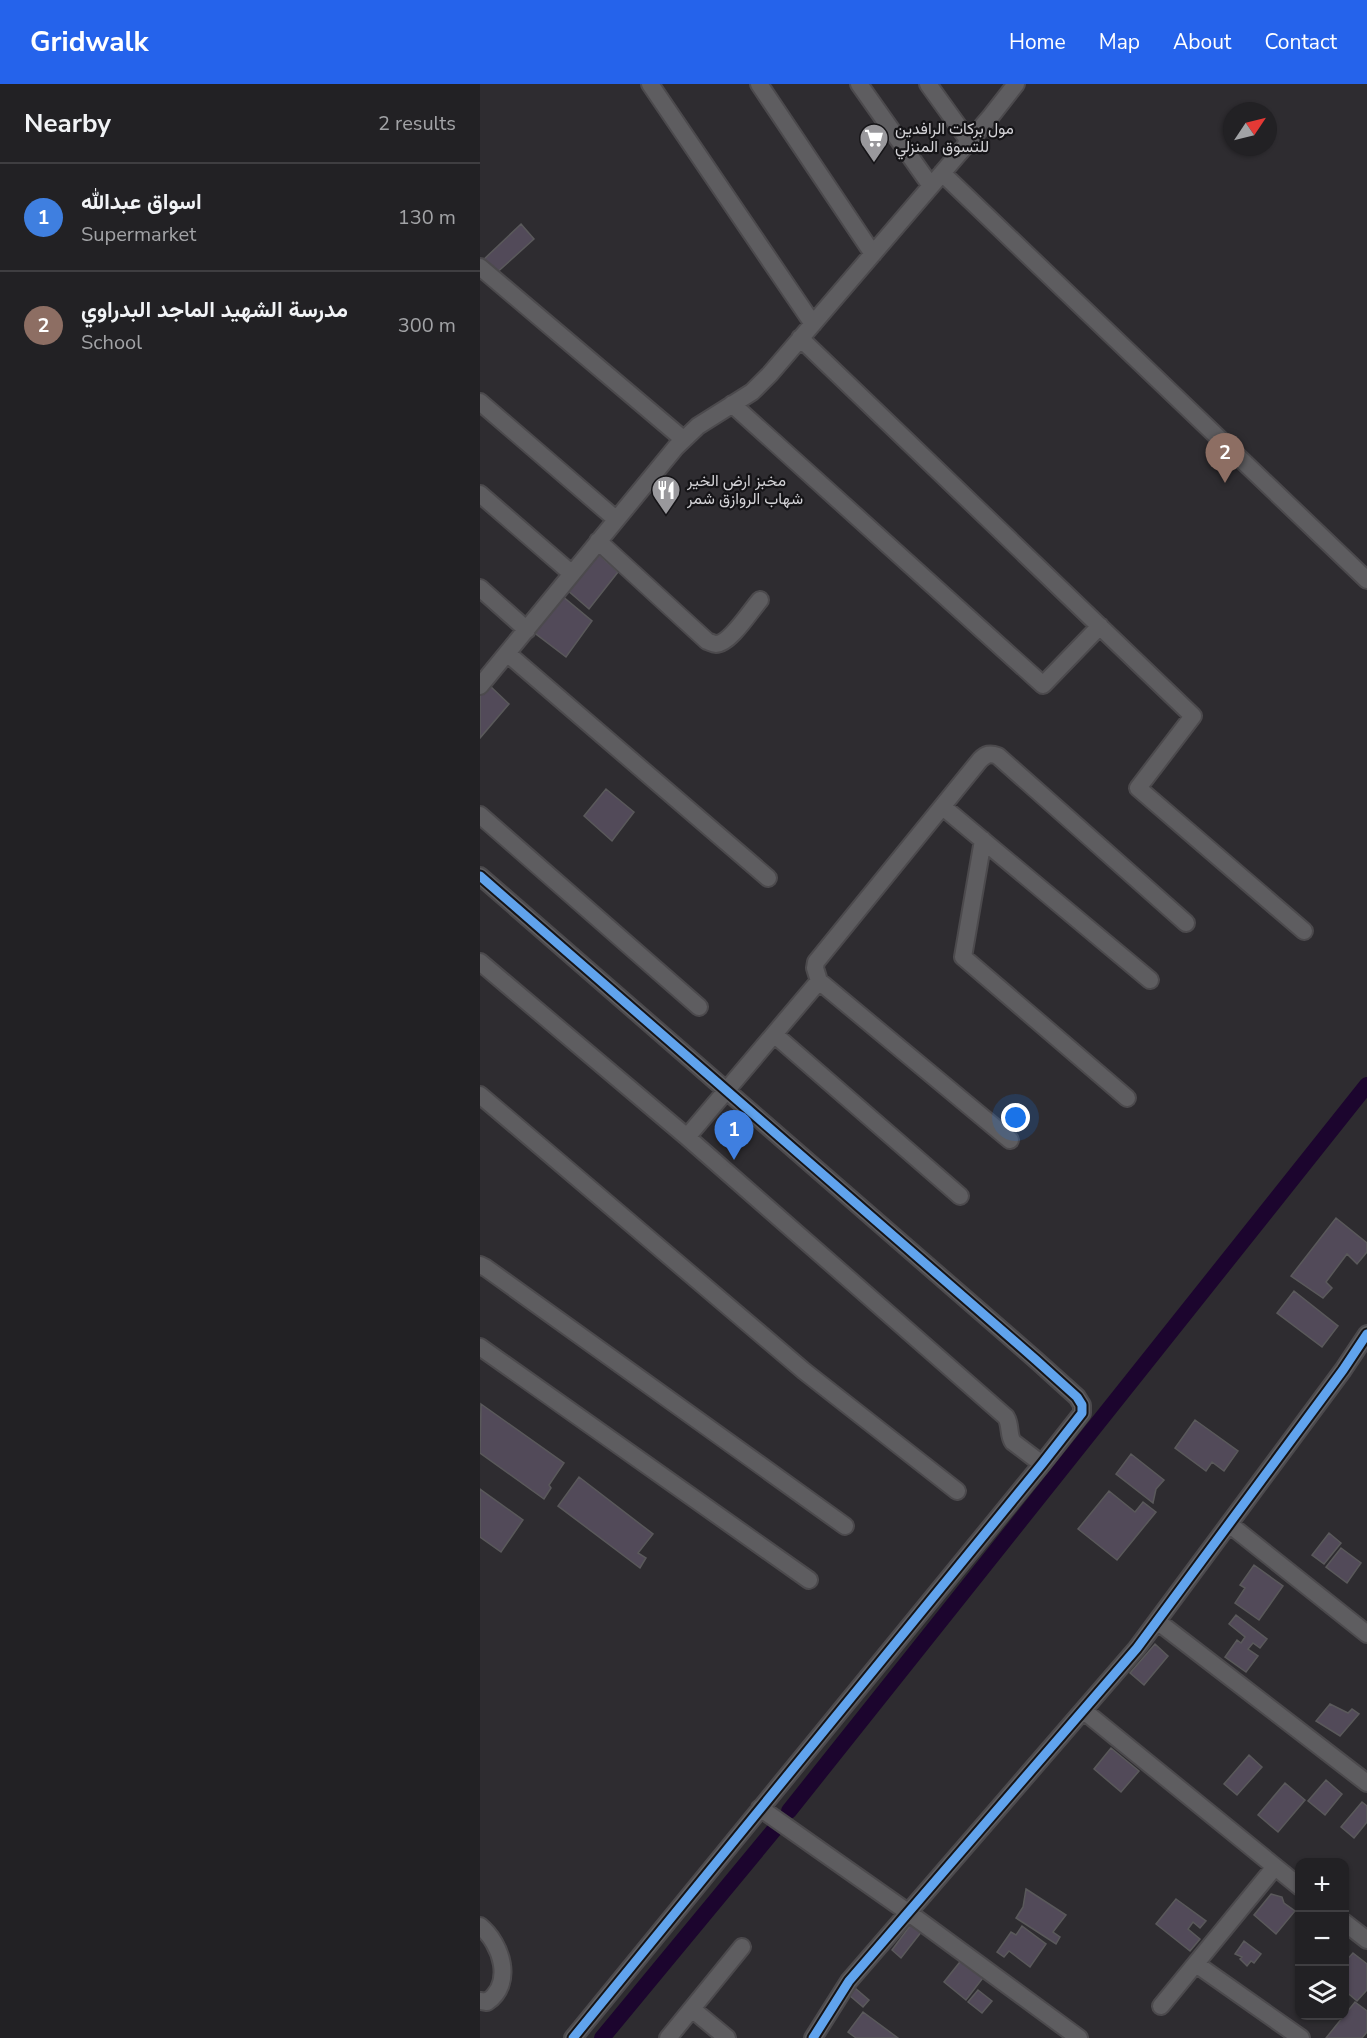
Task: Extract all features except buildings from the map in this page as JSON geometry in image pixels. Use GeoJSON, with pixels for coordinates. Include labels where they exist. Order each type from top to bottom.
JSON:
{"type":"FeatureCollection","features":[{"type":"Feature","properties":{"kind":"street"},"geometry":{"type":"LineString","coordinates":[[650,84],[813,324]]}},
{"type":"Feature","properties":{"kind":"street"},"geometry":{"type":"LineString","coordinates":[[759,84],[873,254]]}},
{"type":"Feature","properties":{"kind":"street"},"geometry":{"type":"LineString","coordinates":[[859,84],[937,179],[1367,580]]}},
{"type":"Feature","properties":{"kind":"street"},"geometry":{"type":"LineString","coordinates":[[928,84],[969,141]]}},
{"type":"Feature","properties":{"kind":"street"},"geometry":{"type":"LineString","coordinates":[[481,685],[683,439],[698,426],[752,392],[873,254],[1016,84]]}},
{"type":"Feature","properties":{"kind":"street"},"geometry":{"type":"LineString","coordinates":[[480,267],[683,439]]}},
{"type":"Feature","properties":{"kind":"street"},"geometry":{"type":"LineString","coordinates":[[800,339],[1193,716],[1138,788],[1304,932]]}},
{"type":"Feature","properties":{"kind":"street"},"geometry":{"type":"LineString","coordinates":[[480,402],[611,515]]}},
{"type":"Feature","properties":{"kind":"street"},"geometry":{"type":"LineString","coordinates":[[732,404],[1043,685],[1100,626]]}},
{"type":"Feature","properties":{"kind":"street"},"geometry":{"type":"LineString","coordinates":[[480,494],[571,573]]}},
{"type":"Feature","properties":{"kind":"street"},"geometry":{"type":"LineString","coordinates":[[598,541],[707,641],[716,644],[725,641],[760,600]]}},
{"type":"Feature","properties":{"kind":"street"},"geometry":{"type":"LineString","coordinates":[[480,588],[527,630]]}},
{"type":"Feature","properties":{"kind":"street"},"geometry":{"type":"LineString","coordinates":[[508,654],[768,878]]}},
{"type":"Feature","properties":{"kind":"street"},"geometry":{"type":"LineString","coordinates":[[1010,1140],[819,981],[815,968],[816,962],[980,760],[992,754],[998,756],[1186,923]]}},
{"type":"Feature","properties":{"kind":"street"},"geometry":{"type":"LineString","coordinates":[[943,807],[1150,980]]}},
{"type":"Feature","properties":{"kind":"street"},"geometry":{"type":"LineString","coordinates":[[480,815],[699,1007]]}},
{"type":"Feature","properties":{"kind":"street"},"geometry":{"type":"LineString","coordinates":[[983,840],[963,957],[1127,1098]]}},
{"type":"Feature","properties":{"kind":"street"},"geometry":{"type":"LineString","coordinates":[[480,876],[728,1090],[1077,1397],[1082,1405],[1082,1413],[1042,1464],[573,2038]]}},
{"type":"Feature","properties":{"kind":"street"},"geometry":{"type":"LineString","coordinates":[[480,962],[687,1137],[1006,1417],[1013,1442],[1042,1464]]}},
{"type":"Feature","properties":{"kind":"street"},"geometry":{"type":"LineString","coordinates":[[687,1137],[819,981]]}},
{"type":"Feature","properties":{"kind":"street"},"geometry":{"type":"LineString","coordinates":[[774,1035],[960,1196]]}},
{"type":"Feature","properties":{"kind":"street"},"geometry":{"type":"LineString","coordinates":[[480,1095],[804,1371],[957,1491]]}},
{"type":"Feature","properties":{"kind":"street"},"geometry":{"type":"LineString","coordinates":[[480,1266],[486,1268],[845,1526]]}},
{"type":"Feature","properties":{"kind":"street"},"geometry":{"type":"LineString","coordinates":[[813,2038],[849,1981],[1137,1648],[1343,1370],[1367,1334]]}},
{"type":"Feature","properties":{"kind":"street"},"geometry":{"type":"LineString","coordinates":[[480,1347],[809,1580]]}},
{"type":"Feature","properties":{"kind":"street"},"geometry":{"type":"LineString","coordinates":[[1229,1524],[1367,1634]]}},
{"type":"Feature","properties":{"kind":"street"},"geometry":{"type":"LineString","coordinates":[[1157,1621],[1367,1783]]}},
{"type":"Feature","properties":{"kind":"street"},"geometry":{"type":"LineString","coordinates":[[1084,1711],[1295,1884]]}},
{"type":"Feature","properties":{"kind":"street"},"geometry":{"type":"LineString","coordinates":[[760,1808],[909,1913],[1079,2038]]}},
{"type":"Feature","properties":{"kind":"street"},"geometry":{"type":"LineString","coordinates":[[1161,2007],[1274,1868]]}},
{"type":"Feature","properties":{"kind":"street"},"geometry":{"type":"LineString","coordinates":[[480,1926],[486,1931],[500,1953],[503,1968],[501,1986],[495,1997],[487,2002],[480,2001]]}},
{"type":"Feature","properties":{"kind":"street"},"geometry":{"type":"LineString","coordinates":[[1349,1926],[1367,1940]]}},
{"type":"Feature","properties":{"kind":"street"},"geometry":{"type":"LineString","coordinates":[[668,2038],[742,1947]]}},
{"type":"Feature","properties":{"kind":"street"},"geometry":{"type":"LineString","coordinates":[[1196,1964],[1301,2038]]}},
{"type":"Feature","properties":{"kind":"street"},"geometry":{"type":"LineString","coordinates":[[692,2009],[727,2038]]}},
{"type":"Feature","properties":{"kind":"waterway"},"geometry":{"type":"LineString","coordinates":[[789,1811],[1367,1085]]}},
{"type":"Feature","properties":{"kind":"waterway"},"geometry":{"type":"LineString","coordinates":[[602,2038],[774,1830]]}},
{"type":"Feature","properties":{"kind":"cycle path"},"geometry":{"type":"LineString","coordinates":[[480,876],[1036,1360],[1077,1397],[1082,1405],[1082,1413],[1042,1464],[573,2038]]}},
{"type":"Feature","properties":{"kind":"cycle path"},"geometry":{"type":"LineString","coordinates":[[813,2038],[849,1981],[1137,1648],[1343,1370],[1367,1334]]}},
{"type":"Feature","properties":{"kind":"place","name":"مول بركات الرافدين للتسوق المنزلي"},"geometry":{"type":"Point","coordinates":[874,164]}},
{"type":"Feature","properties":{"kind":"place","name":"مدرسة الشهيد الماجد البدراوي"},"geometry":{"type":"Point","coordinates":[1225,483]}},
{"type":"Feature","properties":{"kind":"place","name":"مخبز ارض الخير شهاب الروازق شمر"},"geometry":{"type":"Point","coordinates":[666,516]}},
{"type":"Feature","properties":{"kind":"place","name":"اسواق عبدالله"},"geometry":{"type":"Point","coordinates":[734,1160]}}]}
